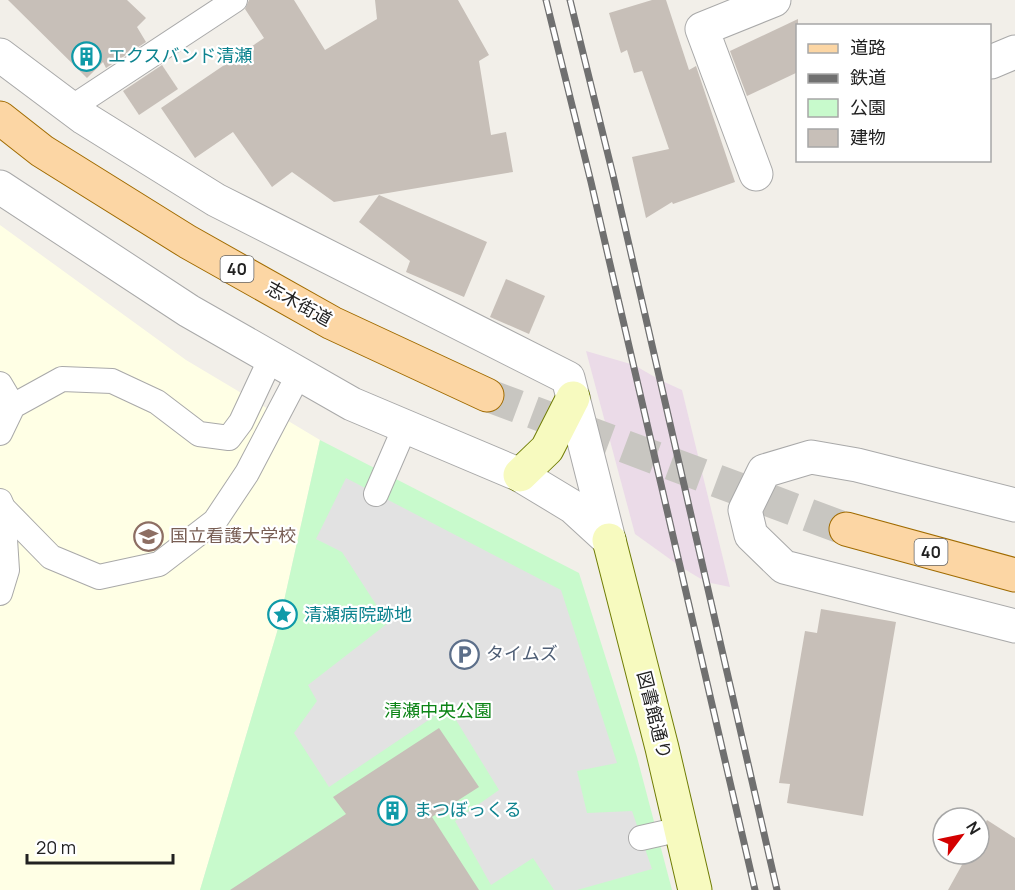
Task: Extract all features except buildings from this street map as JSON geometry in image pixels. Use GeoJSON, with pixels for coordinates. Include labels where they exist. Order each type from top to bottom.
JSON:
{"type":"FeatureCollection","features":[{"type":"Feature","properties":{"kind":"main road","name":"志木街道"},"geometry":{"type":"LineString","coordinates":[[0,118],[42,151],[188,242],[332,322],[487,394]]}},
{"type":"Feature","properties":{"kind":"main road","name":"40"},"geometry":{"type":"LineString","coordinates":[[846,529],[1015,575]]}},
{"type":"Feature","properties":{"kind":"street"},"geometry":{"type":"LineString","coordinates":[[756,174],[702,28],[774,0]]}},
{"type":"Feature","properties":{"kind":"street"},"geometry":{"type":"LineString","coordinates":[[0,55],[71,108],[216,200],[568,378],[609,540]]}},
{"type":"Feature","properties":{"kind":"street"},"geometry":{"type":"LineString","coordinates":[[0,187],[189,311],[352,404],[520,475],[573,507],[609,540]]}},
{"type":"Feature","properties":{"kind":"street"},"geometry":{"type":"LineString","coordinates":[[520,475],[547,449],[573,398]]}},
{"type":"Feature","properties":{"kind":"street"},"geometry":{"type":"LineString","coordinates":[[1015,505],[857,465],[811,457],[764,471],[745,510],[751,535],[784,567],[1015,627]]}},
{"type":"Feature","properties":{"kind":"street","name":"図書館通り"},"geometry":{"type":"LineString","coordinates":[[609,540],[695,890]]}},
{"type":"Feature","properties":{"kind":"lane"},"geometry":{"type":"LineString","coordinates":[[71,108],[235,0]]}},
{"type":"Feature","properties":{"kind":"lane"},"geometry":{"type":"LineString","coordinates":[[0,434],[13,406],[62,379],[112,381],[157,402],[199,434],[229,438],[241,422],[271,358]]}},
{"type":"Feature","properties":{"kind":"lane"},"geometry":{"type":"LineString","coordinates":[[1,505],[51,557],[99,577],[159,564],[215,521],[247,473],[299,374]]}},
{"type":"Feature","properties":{"kind":"lane"},"geometry":{"type":"LineString","coordinates":[[0,384],[13,406]]}},
{"type":"Feature","properties":{"kind":"lane"},"geometry":{"type":"LineString","coordinates":[[376,494],[405,427]]}},
{"type":"Feature","properties":{"kind":"lane"},"geometry":{"type":"LineString","coordinates":[[0,593],[7,570],[1,505]]}},
{"type":"Feature","properties":{"kind":"lane"},"geometry":{"type":"LineString","coordinates":[[641,838],[681,829]]}},
{"type":"Feature","properties":{"kind":"shaded area","name":"国立看護大学校"},"geometry":{"type":"Polygon","coordinates":[[[0,225],[186,360],[320,440],[277,632],[200,890],[0,890],[0,225]]]}},
{"type":"Feature","properties":{"kind":"shaded area"},"geometry":{"type":"Polygon","coordinates":[[[586,351],[634,365],[682,390],[730,587],[706,582],[635,534],[586,351]]]}},
{"type":"Feature","properties":{"kind":"shaded area","name":"タイムズ"},"geometry":{"type":"Polygon","coordinates":[[[346,478],[561,590],[617,763],[577,771],[587,813],[632,811],[652,869],[577,890],[554,890],[533,858],[491,885],[455,821],[499,790],[448,707],[329,787],[294,733],[317,701],[308,685],[388,623],[342,552],[316,539],[346,478]]]}},
{"type":"Feature","properties":{"kind":"green space","name":"清瀬中央公園"},"geometry":{"type":"Polygon","coordinates":[[[320,440],[579,573],[637,757],[672,890],[200,890],[277,632],[320,440]]]}},
{"type":"Feature","properties":{"kind":"tunnel"},"geometry":{"type":"LineString","coordinates":[[487,395],[846,529]]}},
{"type":"Feature","properties":{"kind":"railway"},"geometry":{"type":"LineString","coordinates":[[546,0],[591,182],[755,890]]}},
{"type":"Feature","properties":{"kind":"railway"},"geometry":{"type":"LineString","coordinates":[[570,0],[613,175],[777,890]]}},
{"type":"Feature","properties":{"kind":"place","name":"エクスバンド清瀬"},"geometry":{"type":"Point","coordinates":[87,56]}},
{"type":"Feature","properties":{"kind":"place","name":"国立看護大学校"},"geometry":{"type":"Point","coordinates":[149,536]}},
{"type":"Feature","properties":{"kind":"place","name":"清瀬病院跡地"},"geometry":{"type":"Point","coordinates":[283,615]}},
{"type":"Feature","properties":{"kind":"place","name":"タイムズ"},"geometry":{"type":"Point","coordinates":[465,654]}},
{"type":"Feature","properties":{"kind":"place","name":"まつぼっくる"},"geometry":{"type":"Point","coordinates":[393,810]}}]}
